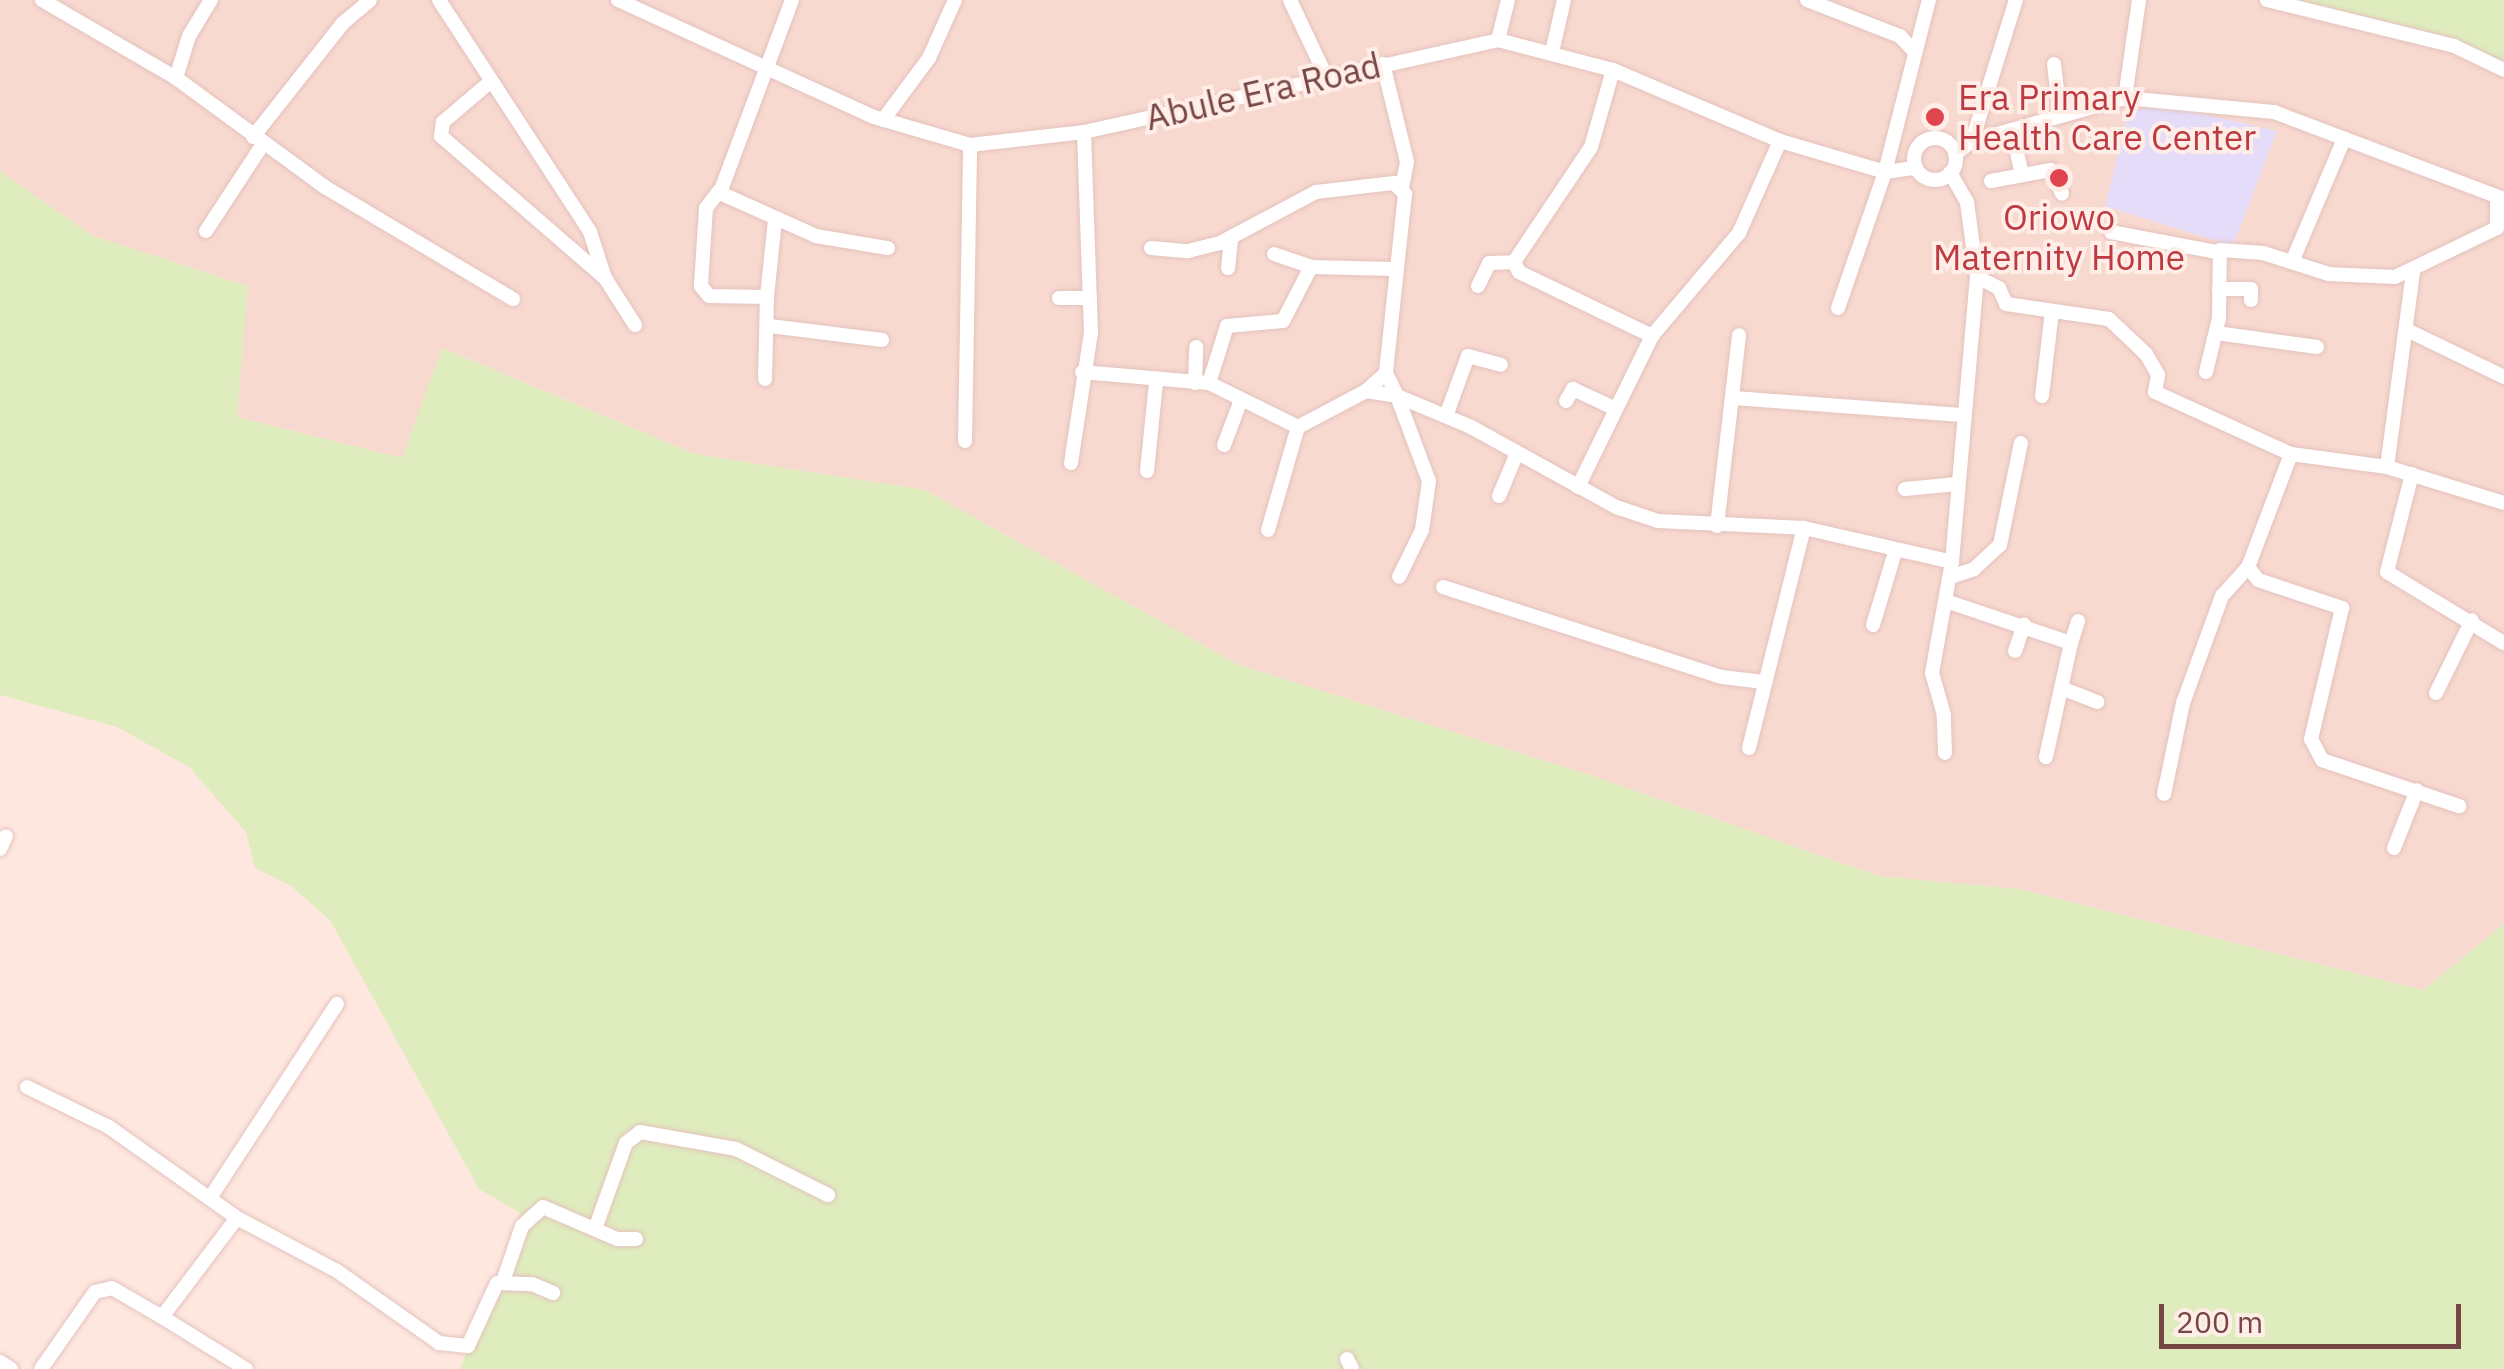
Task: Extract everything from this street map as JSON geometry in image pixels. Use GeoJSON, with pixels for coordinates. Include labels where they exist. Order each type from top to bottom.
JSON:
{"type":"FeatureCollection","features":[{"type":"Feature","properties":{"kind":"street"},"geometry":{"type":"LineString","coordinates":[[42,0],[176,78],[258,141],[513,299]]}},
{"type":"Feature","properties":{"kind":"street"},"geometry":{"type":"LineString","coordinates":[[176,78],[188,36],[211,0]]}},
{"type":"Feature","properties":{"kind":"street"},"geometry":{"type":"LineString","coordinates":[[206,230],[258,141],[343,23],[370,0]]}},
{"type":"Feature","properties":{"kind":"street"},"geometry":{"type":"LineString","coordinates":[[440,0],[590,232],[604,278]]}},
{"type":"Feature","properties":{"kind":"street","name":"Abule Era Road"},"geometry":{"type":"LineString","coordinates":[[618,0],[883,120],[970,145],[1084,132],[1498,40],[1613,70],[1780,140],[1884,172],[1915,168],[1930,179],[1950,173]]}},
{"type":"Feature","properties":{"kind":"street"},"geometry":{"type":"LineString","coordinates":[[766,297],[703,292],[706,208],[720,191],[792,0]]}},
{"type":"Feature","properties":{"kind":"street"},"geometry":{"type":"LineString","coordinates":[[883,120],[929,58],[955,0]]}},
{"type":"Feature","properties":{"kind":"street"},"geometry":{"type":"LineString","coordinates":[[1290,0],[1326,76]]}},
{"type":"Feature","properties":{"kind":"street"},"geometry":{"type":"LineString","coordinates":[[1498,40],[1508,0]]}},
{"type":"Feature","properties":{"kind":"street"},"geometry":{"type":"LineString","coordinates":[[1552,52],[1564,0]]}},
{"type":"Feature","properties":{"kind":"street"},"geometry":{"type":"LineString","coordinates":[[1807,0],[1900,36],[1914,52]]}},
{"type":"Feature","properties":{"kind":"street"},"geometry":{"type":"LineString","coordinates":[[1838,308],[1884,172],[1929,0]]}},
{"type":"Feature","properties":{"kind":"street"},"geometry":{"type":"LineString","coordinates":[[1972,141],[2016,0]]}},
{"type":"Feature","properties":{"kind":"street"},"geometry":{"type":"LineString","coordinates":[[2125,98],[2138,0]]}},
{"type":"Feature","properties":{"kind":"street"},"geometry":{"type":"LineString","coordinates":[[2267,0],[2454,46],[2504,70]]}},
{"type":"Feature","properties":{"kind":"street"},"geometry":{"type":"LineString","coordinates":[[1900,36],[1922,25]]}},
{"type":"Feature","properties":{"kind":"street"},"geometry":{"type":"LineString","coordinates":[[1382,64],[1407,162],[1392,269],[1386,372],[1424,462],[1430,502],[1398,577]]}},
{"type":"Feature","properties":{"kind":"street"},"geometry":{"type":"LineString","coordinates":[[2054,64],[2060,116]]}},
{"type":"Feature","properties":{"kind":"street"},"geometry":{"type":"LineString","coordinates":[[1613,70],[1592,147],[1517,249],[1514,262],[1518,272],[1652,336]]}},
{"type":"Feature","properties":{"kind":"street"},"geometry":{"type":"LineString","coordinates":[[490,82],[444,122],[441,136],[604,278],[636,326]]}},
{"type":"Feature","properties":{"kind":"street"},"geometry":{"type":"LineString","coordinates":[[1944,753],[1944,716],[1932,673],[1951,569],[1961,415],[1977,277],[1967,202],[1950,173],[1955,154],[1972,141],[2125,98],[2274,112],[2500,198],[2500,231],[2414,272],[2365,279],[2263,253],[2217,252],[2111,232]]}},
{"type":"Feature","properties":{"kind":"street"},"geometry":{"type":"LineString","coordinates":[[2012,130],[2022,175]]}},
{"type":"Feature","properties":{"kind":"street"},"geometry":{"type":"LineString","coordinates":[[1071,463],[1090,298],[1084,132]]}},
{"type":"Feature","properties":{"kind":"street"},"geometry":{"type":"LineString","coordinates":[[1915,168],[1915,152],[1929,138],[1948,143],[1955,154]]}},
{"type":"Feature","properties":{"kind":"street"},"geometry":{"type":"LineString","coordinates":[[2292,262],[2344,138]]}},
{"type":"Feature","properties":{"kind":"street"},"geometry":{"type":"LineString","coordinates":[[1578,486],[1652,336],[1739,233],[1780,140]]}},
{"type":"Feature","properties":{"kind":"street"},"geometry":{"type":"LineString","coordinates":[[965,442],[970,145]]}},
{"type":"Feature","properties":{"kind":"street"},"geometry":{"type":"LineString","coordinates":[[1991,181],[2052,170],[2062,194]]}},
{"type":"Feature","properties":{"kind":"street"},"geometry":{"type":"LineString","coordinates":[[1152,248],[1188,251],[1231,240],[1316,192],[1402,188]]}},
{"type":"Feature","properties":{"kind":"street"},"geometry":{"type":"LineString","coordinates":[[720,191],[816,236],[888,248]]}},
{"type":"Feature","properties":{"kind":"street"},"geometry":{"type":"LineString","coordinates":[[766,379],[770,326],[766,297],[775,219]]}},
{"type":"Feature","properties":{"kind":"street"},"geometry":{"type":"LineString","coordinates":[[1228,268],[1231,240]]}},
{"type":"Feature","properties":{"kind":"street"},"geometry":{"type":"LineString","coordinates":[[2206,372],[2216,333],[2217,252]]}},
{"type":"Feature","properties":{"kind":"street"},"geometry":{"type":"LineString","coordinates":[[1274,254],[1311,267],[1392,269]]}},
{"type":"Feature","properties":{"kind":"street"},"geometry":{"type":"LineString","coordinates":[[1478,286],[1488,263],[1514,262]]}},
{"type":"Feature","properties":{"kind":"street"},"geometry":{"type":"LineString","coordinates":[[1202,384],[1227,326],[1283,320],[1311,267]]}},
{"type":"Feature","properties":{"kind":"street"},"geometry":{"type":"LineString","coordinates":[[2387,467],[2409,331],[2414,272]]}},
{"type":"Feature","properties":{"kind":"street"},"geometry":{"type":"LineString","coordinates":[[1977,277],[2000,288],[2006,304],[2108,318],[2146,354],[2158,375],[2155,392],[2292,454],[2387,467],[2504,502]]}},
{"type":"Feature","properties":{"kind":"street"},"geometry":{"type":"LineString","coordinates":[[2219,289],[2251,289],[2251,300]]}},
{"type":"Feature","properties":{"kind":"street"},"geometry":{"type":"LineString","coordinates":[[1059,298],[1090,298]]}},
{"type":"Feature","properties":{"kind":"street"},"geometry":{"type":"LineString","coordinates":[[2042,396],[2052,312]]}},
{"type":"Feature","properties":{"kind":"street"},"geometry":{"type":"LineString","coordinates":[[770,326],[882,340]]}},
{"type":"Feature","properties":{"kind":"street"},"geometry":{"type":"LineString","coordinates":[[2409,331],[2504,376]]}},
{"type":"Feature","properties":{"kind":"street"},"geometry":{"type":"LineString","coordinates":[[2216,333],[2318,347]]}},
{"type":"Feature","properties":{"kind":"street"},"geometry":{"type":"LineString","coordinates":[[1717,526],[1734,398],[1728,387],[1739,336]]}},
{"type":"Feature","properties":{"kind":"street"},"geometry":{"type":"LineString","coordinates":[[1196,347],[1202,384]]}},
{"type":"Feature","properties":{"kind":"street"},"geometry":{"type":"LineString","coordinates":[[1446,416],[1468,356],[1501,365]]}},
{"type":"Feature","properties":{"kind":"street"},"geometry":{"type":"LineString","coordinates":[[1082,372],[1156,383],[1202,384],[1298,427]]}},
{"type":"Feature","properties":{"kind":"street"},"geometry":{"type":"LineString","coordinates":[[1268,530],[1298,427],[1366,391],[1386,372]]}},
{"type":"Feature","properties":{"kind":"street"},"geometry":{"type":"LineString","coordinates":[[1147,471],[1156,383]]}},
{"type":"Feature","properties":{"kind":"street"},"geometry":{"type":"LineString","coordinates":[[1566,402],[1573,389],[1616,409]]}},
{"type":"Feature","properties":{"kind":"street"},"geometry":{"type":"LineString","coordinates":[[1366,391],[1397,396],[1446,416],[1578,486],[1658,520],[1804,528],[1951,569],[1974,570],[2000,545],[2021,444]]}},
{"type":"Feature","properties":{"kind":"street"},"geometry":{"type":"LineString","coordinates":[[1734,398],[1961,415]]}},
{"type":"Feature","properties":{"kind":"street"},"geometry":{"type":"LineString","coordinates":[[1224,446],[1241,400]]}},
{"type":"Feature","properties":{"kind":"street"},"geometry":{"type":"LineString","coordinates":[[1499,496],[1517,453]]}},
{"type":"Feature","properties":{"kind":"street"},"geometry":{"type":"LineString","coordinates":[[2164,794],[2182,704],[2222,596],[2248,567],[2292,454]]}},
{"type":"Feature","properties":{"kind":"street"},"geometry":{"type":"LineString","coordinates":[[2412,474],[2385,568],[2504,643]]}},
{"type":"Feature","properties":{"kind":"street"},"geometry":{"type":"LineString","coordinates":[[1905,490],[1957,484]]}},
{"type":"Feature","properties":{"kind":"street"},"geometry":{"type":"LineString","coordinates":[[1749,748],[1804,528]]}},
{"type":"Feature","properties":{"kind":"street"},"geometry":{"type":"LineString","coordinates":[[1873,625],[1895,552]]}},
{"type":"Feature","properties":{"kind":"street"},"geometry":{"type":"LineString","coordinates":[[2248,567],[2258,580],[2342,608],[2310,727],[2322,760],[2459,806]]}},
{"type":"Feature","properties":{"kind":"street"},"geometry":{"type":"LineString","coordinates":[[1443,587],[1722,677],[1764,682]]}},
{"type":"Feature","properties":{"kind":"street"},"geometry":{"type":"LineString","coordinates":[[1946,601],[2072,643]]}},
{"type":"Feature","properties":{"kind":"street"},"geometry":{"type":"LineString","coordinates":[[2046,758],[2078,620]]}},
{"type":"Feature","properties":{"kind":"street"},"geometry":{"type":"LineString","coordinates":[[2436,693],[2472,620]]}},
{"type":"Feature","properties":{"kind":"street"},"geometry":{"type":"LineString","coordinates":[[2016,651],[2024,625]]}},
{"type":"Feature","properties":{"kind":"street"},"geometry":{"type":"LineString","coordinates":[[2062,688],[2097,702]]}},
{"type":"Feature","properties":{"kind":"street"},"geometry":{"type":"LineString","coordinates":[[2394,848],[2416,790]]}},
{"type":"Feature","properties":{"kind":"street"},"geometry":{"type":"LineString","coordinates":[[210,1198],[338,1004]]}},
{"type":"Feature","properties":{"kind":"street"},"geometry":{"type":"LineString","coordinates":[[27,1087],[109,1127],[237,1218],[337,1271],[439,1343],[468,1346],[502,1281],[522,1226],[536,1210],[561,1210],[624,1242],[636,1239]]}},
{"type":"Feature","properties":{"kind":"street"},"geometry":{"type":"LineString","coordinates":[[595,1229],[626,1142],[640,1132],[736,1148],[828,1195]]}},
{"type":"Feature","properties":{"kind":"street"},"geometry":{"type":"LineString","coordinates":[[162,1317],[237,1218]]}},
{"type":"Feature","properties":{"kind":"street"},"geometry":{"type":"LineString","coordinates":[[502,1281],[553,1293]]}},
{"type":"Feature","properties":{"kind":"street"},"geometry":{"type":"LineString","coordinates":[[41,1369],[95,1292],[112,1288],[246,1369]]}},
{"type":"Feature","properties":{"kind":"street"},"geometry":{"type":"LineString","coordinates":[[0,1362],[11,1369]]}},
{"type":"Feature","properties":{"kind":"shaded area"},"geometry":{"type":"Polygon","coordinates":[[[0,0],[2504,0],[2504,924],[2423,990],[2020,889],[1879,876],[1593,776],[1237,664],[925,490],[695,454],[443,348],[402,458],[237,417],[247,286],[93,236],[0,171],[0,0]]]}},
{"type":"Feature","properties":{"kind":"shaded area"},"geometry":{"type":"Polygon","coordinates":[[[2160,104],[2277,131],[2233,246],[2105,206],[2128,113],[2160,104]]]}},
{"type":"Feature","properties":{"kind":"green space"},"geometry":{"type":"Polygon","coordinates":[[[2280,0],[2504,0],[2504,70],[2280,0]]]}},
{"type":"Feature","properties":{"kind":"green space"},"geometry":{"type":"Polygon","coordinates":[[[0,171],[93,236],[248,286],[237,417],[402,458],[442,348],[695,454],[925,490],[1237,664],[1593,776],[1879,876],[2020,889],[2423,990],[2504,924],[2504,1369],[460,1369],[520,1213],[479,1189],[330,920],[291,886],[255,868],[246,832],[189,767],[117,727],[0,695],[0,171]]]}},
{"type":"Feature","properties":{"kind":"place","name":"Era Primary Health Care Center"},"geometry":{"type":"Point","coordinates":[1935,117]}},
{"type":"Feature","properties":{"kind":"place","name":"Oriowo Maternity Home"},"geometry":{"type":"Point","coordinates":[2059,178]}}]}
